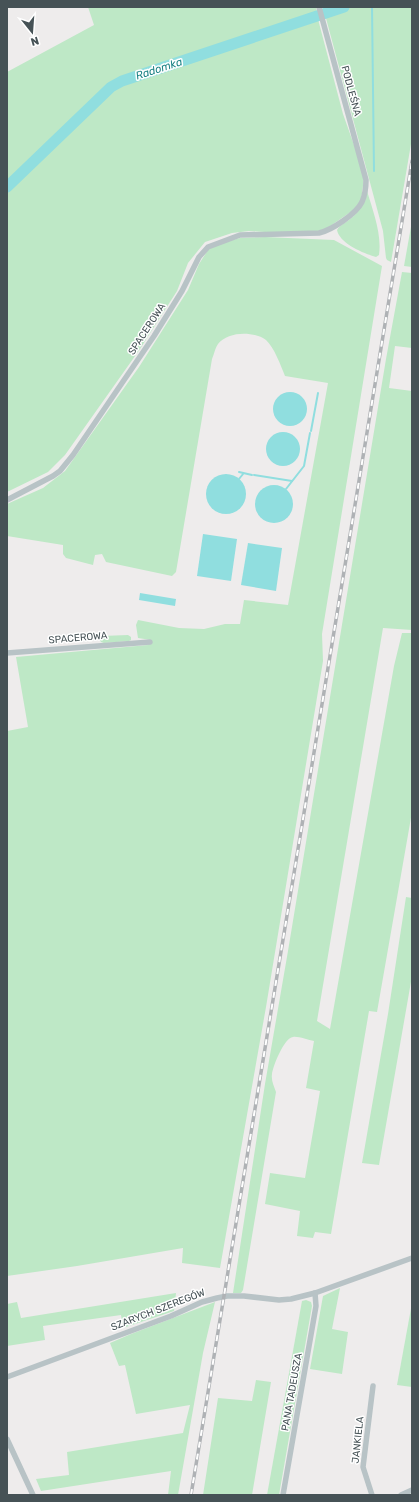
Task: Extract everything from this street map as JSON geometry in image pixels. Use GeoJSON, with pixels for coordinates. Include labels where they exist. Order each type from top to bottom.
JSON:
{"type":"FeatureCollection","features":[{"type":"Feature","properties":{"kind":"street","name":"PODLEŚNA"},"geometry":{"type":"LineString","coordinates":[[320,7],[366,180],[365,193],[360,206],[331,229]]}},
{"type":"Feature","properties":{"kind":"street","name":"SPACEROWA"},"geometry":{"type":"LineString","coordinates":[[7,500],[53,476],[60,471],[73,455],[154,336],[182,291],[199,257],[208,246],[240,235],[319,233],[331,229]]}},
{"type":"Feature","properties":{"kind":"street","name":"SPACEROWA"},"geometry":{"type":"LineString","coordinates":[[7,653],[150,642]]}},
{"type":"Feature","properties":{"kind":"street","name":"SZARYCH SZEREGÓW"},"geometry":{"type":"LineString","coordinates":[[7,1377],[171,1316],[202,1302],[217,1298],[244,1296],[285,1300],[314,1293],[412,1258]]}},
{"type":"Feature","properties":{"kind":"street","name":"PANA TADEUSZA"},"geometry":{"type":"LineString","coordinates":[[283,1495],[316,1306],[314,1293]]}},
{"type":"Feature","properties":{"kind":"street","name":"JANKIELA"},"geometry":{"type":"LineString","coordinates":[[372,1495],[363,1467],[373,1386]]}},
{"type":"Feature","properties":{"kind":"street"},"geometry":{"type":"LineString","coordinates":[[7,1439],[33,1495]]}},
{"type":"Feature","properties":{"kind":"street"},"geometry":{"type":"LineString","coordinates":[[401,1495],[412,1490]]}},
{"type":"Feature","properties":{"kind":"green space"},"geometry":{"type":"Polygon","coordinates":[[[88,7],[316,7],[343,114],[364,178],[361,201],[355,209],[323,231],[278,233],[249,231],[232,233],[205,242],[188,263],[177,291],[140,349],[65,455],[48,472],[7,492],[7,72],[94,25],[88,7]]]}},
{"type":"Feature","properties":{"kind":"green space"},"geometry":{"type":"Polygon","coordinates":[[[323,7],[412,7],[412,138],[391,262],[386,258],[383,231],[323,7]]]}},
{"type":"Feature","properties":{"kind":"green space"},"geometry":{"type":"Polygon","coordinates":[[[367,191],[379,239],[379,255],[376,257],[347,244],[339,235],[337,230],[359,210],[367,191]]]}},
{"type":"Feature","properties":{"kind":"green space"},"geometry":{"type":"Polygon","coordinates":[[[412,221],[412,267],[404,266],[412,221]]]}},
{"type":"Feature","properties":{"kind":"green space"},"geometry":{"type":"Polygon","coordinates":[[[265,237],[334,240],[382,266],[322,634],[323,661],[266,1007],[220,1268],[182,1263],[183,1248],[7,1276],[7,731],[28,727],[16,657],[148,645],[151,640],[138,638],[136,625],[138,620],[179,628],[204,629],[225,624],[240,624],[244,600],[288,605],[328,383],[285,376],[272,347],[261,337],[248,334],[234,335],[222,340],[218,344],[212,359],[176,572],[172,576],[106,562],[102,554],[95,555],[93,565],[66,558],[63,554],[63,545],[7,536],[7,504],[43,488],[65,471],[139,367],[188,290],[199,264],[208,250],[215,245],[240,238],[265,237]]]}},
{"type":"Feature","properties":{"kind":"green space"},"geometry":{"type":"Polygon","coordinates":[[[402,272],[412,273],[412,348],[395,346],[389,388],[412,391],[412,630],[383,628],[317,1021],[330,1029],[394,666],[402,633],[412,633],[412,812],[377,1012],[369,1011],[331,1234],[315,1232],[313,1238],[297,1236],[300,1211],[265,1204],[270,1173],[305,1178],[320,1091],[306,1088],[314,1041],[293,1037],[286,1042],[283,1047],[272,1074],[276,1092],[243,1290],[241,1293],[233,1293],[265,1084],[386,359],[402,272]]]}},
{"type":"Feature","properties":{"kind":"green space"},"geometry":{"type":"Polygon","coordinates":[[[128,635],[131,637],[131,640],[129,641],[104,643],[100,640],[102,636],[128,635]]]}},
{"type":"Feature","properties":{"kind":"green space"},"geometry":{"type":"Polygon","coordinates":[[[406,897],[412,898],[412,976],[379,1165],[362,1163],[388,1014],[406,897]]]}},
{"type":"Feature","properties":{"kind":"green space"},"geometry":{"type":"Polygon","coordinates":[[[340,1288],[332,1329],[348,1332],[342,1374],[310,1369],[323,1296],[340,1288]]]}},
{"type":"Feature","properties":{"kind":"green space"},"geometry":{"type":"Polygon","coordinates":[[[176,1293],[174,1311],[123,1328],[121,1315],[43,1326],[45,1340],[7,1346],[7,1304],[17,1302],[21,1318],[176,1293]]]}},
{"type":"Feature","properties":{"kind":"green space"},"geometry":{"type":"Polygon","coordinates":[[[306,1300],[311,1302],[312,1306],[279,1495],[267,1495],[302,1301],[306,1300]]]}},
{"type":"Feature","properties":{"kind":"green space"},"geometry":{"type":"Polygon","coordinates":[[[215,1302],[203,1353],[178,1495],[168,1495],[171,1471],[41,1491],[36,1479],[69,1475],[67,1452],[183,1433],[190,1405],[136,1414],[125,1365],[119,1366],[110,1343],[215,1302]]]}},
{"type":"Feature","properties":{"kind":"green space"},"geometry":{"type":"Polygon","coordinates":[[[412,1303],[412,1387],[397,1385],[412,1303]]]}},
{"type":"Feature","properties":{"kind":"green space"},"geometry":{"type":"Polygon","coordinates":[[[256,1380],[271,1382],[252,1495],[203,1495],[218,1398],[252,1401],[256,1380]]]}},
{"type":"Feature","properties":{"kind":"water"},"geometry":{"type":"Polygon","coordinates":[[[290,392],[302,397],[307,409],[302,421],[290,426],[278,421],[273,409],[278,397],[290,392]]]}},
{"type":"Feature","properties":{"kind":"water"},"geometry":{"type":"Polygon","coordinates":[[[283,432],[295,437],[300,449],[295,461],[283,466],[271,461],[266,449],[271,437],[283,432]]]}},
{"type":"Feature","properties":{"kind":"water"},"geometry":{"type":"Polygon","coordinates":[[[226,474],[240,480],[246,494],[240,508],[226,514],[212,508],[206,494],[212,480],[226,474]]]}},
{"type":"Feature","properties":{"kind":"water"},"geometry":{"type":"Polygon","coordinates":[[[270,485],[278,485],[288,490],[292,497],[292,511],[288,518],[278,523],[270,523],[260,518],[258,515],[255,508],[255,500],[260,490],[263,488],[270,485]]]}},
{"type":"Feature","properties":{"kind":"water"},"geometry":{"type":"Polygon","coordinates":[[[203,534],[237,539],[231,581],[197,576],[203,534]]]}},
{"type":"Feature","properties":{"kind":"water"},"geometry":{"type":"Polygon","coordinates":[[[248,543],[282,548],[276,591],[241,585],[248,543]]]}},
{"type":"Feature","properties":{"kind":"water"},"geometry":{"type":"Polygon","coordinates":[[[140,593],[176,599],[175,606],[139,600],[140,593]]]}},
{"type":"Feature","properties":{"kind":"waterway","name":"Radomka"},"geometry":{"type":"LineString","coordinates":[[7,187],[111,87],[122,81],[344,7]]}},
{"type":"Feature","properties":{"kind":"waterway"},"geometry":{"type":"LineString","coordinates":[[372,7],[374,171]]}},
{"type":"Feature","properties":{"kind":"waterway"},"geometry":{"type":"LineString","coordinates":[[311,431],[318,393]]}},
{"type":"Feature","properties":{"kind":"waterway"},"geometry":{"type":"LineString","coordinates":[[286,489],[304,466],[310,433]]}},
{"type":"Feature","properties":{"kind":"waterway"},"geometry":{"type":"LineString","coordinates":[[239,472],[252,475]]}},
{"type":"Feature","properties":{"kind":"waterway"},"geometry":{"type":"LineString","coordinates":[[239,479],[243,474]]}},
{"type":"Feature","properties":{"kind":"waterway"},"geometry":{"type":"LineString","coordinates":[[254,475],[292,481]]}},
{"type":"Feature","properties":{"kind":"railway"},"geometry":{"type":"LineString","coordinates":[[191,1495],[412,161]]}}]}
